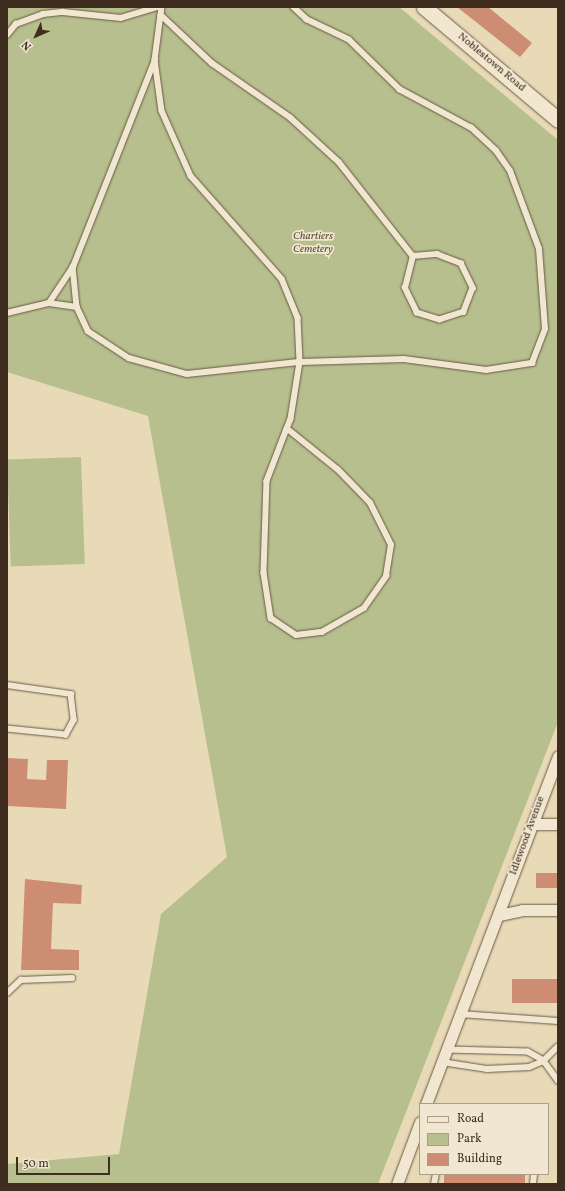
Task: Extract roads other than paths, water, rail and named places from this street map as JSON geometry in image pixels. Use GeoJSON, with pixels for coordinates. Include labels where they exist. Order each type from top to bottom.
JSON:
{"type":"FeatureCollection","features":[{"type":"Feature","properties":{"kind":"main road","name":"Noblestown Road"},"geometry":{"type":"LineString","coordinates":[[424,7],[558,120]]}},
{"type":"Feature","properties":{"kind":"street","name":"Idlewood Avenue"},"geometry":{"type":"LineString","coordinates":[[426,1103],[459,1014],[499,915],[558,756]]}},
{"type":"Feature","properties":{"kind":"street"},"geometry":{"type":"LineString","coordinates":[[533,824],[558,824]]}},
{"type":"Feature","properties":{"kind":"street"},"geometry":{"type":"LineString","coordinates":[[499,915],[522,910],[558,910]]}},
{"type":"Feature","properties":{"kind":"street"},"geometry":{"type":"LineString","coordinates":[[397,1184],[419,1125]]}},
{"type":"Feature","properties":{"kind":"lane"},"geometry":{"type":"LineString","coordinates":[[7,34],[16,24],[43,14],[63,12],[120,18],[156,7]]}},
{"type":"Feature","properties":{"kind":"lane"},"geometry":{"type":"LineString","coordinates":[[49,303],[73,267],[155,60],[162,7]]}},
{"type":"Feature","properties":{"kind":"lane"},"geometry":{"type":"LineString","coordinates":[[73,267],[77,307],[88,331],[129,358],[187,374],[300,362],[404,359],[486,370],[532,364],[545,329],[539,249],[510,171],[496,151],[471,128],[400,90],[348,40],[307,20],[293,7]]}},
{"type":"Feature","properties":{"kind":"lane"},"geometry":{"type":"LineString","coordinates":[[161,15],[212,63],[292,118],[339,162],[413,256]]}},
{"type":"Feature","properties":{"kind":"lane"},"geometry":{"type":"LineString","coordinates":[[155,60],[162,111],[191,176],[282,279],[298,318],[300,362],[287,429],[267,481],[264,573],[271,618],[296,635],[322,632],[364,608],[386,576],[391,545],[370,503],[338,470],[287,429]]}},
{"type":"Feature","properties":{"kind":"lane"},"geometry":{"type":"LineString","coordinates":[[437,254],[461,263],[473,288],[464,312],[440,320],[417,313],[405,288],[413,256],[437,254]]}},
{"type":"Feature","properties":{"kind":"lane"},"geometry":{"type":"LineString","coordinates":[[7,313],[49,303],[77,307]]}},
{"type":"Feature","properties":{"kind":"lane"},"geometry":{"type":"LineString","coordinates":[[7,685],[71,694],[74,720],[66,736],[7,729]]}},
{"type":"Feature","properties":{"kind":"lane"},"geometry":{"type":"LineString","coordinates":[[7,993],[21,980],[72,978]]}},
{"type":"Feature","properties":{"kind":"lane"},"geometry":{"type":"LineString","coordinates":[[459,1014],[558,1021]]}},
{"type":"Feature","properties":{"kind":"lane"},"geometry":{"type":"LineString","coordinates":[[442,1062],[487,1069],[529,1067],[544,1061],[558,1047]]}},
{"type":"Feature","properties":{"kind":"lane"},"geometry":{"type":"LineString","coordinates":[[446,1050],[528,1052],[544,1061],[558,1080]]}},
{"type":"Feature","properties":{"kind":"park label","name":"Chartiers Cemetery"},"geometry":{"type":"Point","coordinates":[313,244]}}]}
